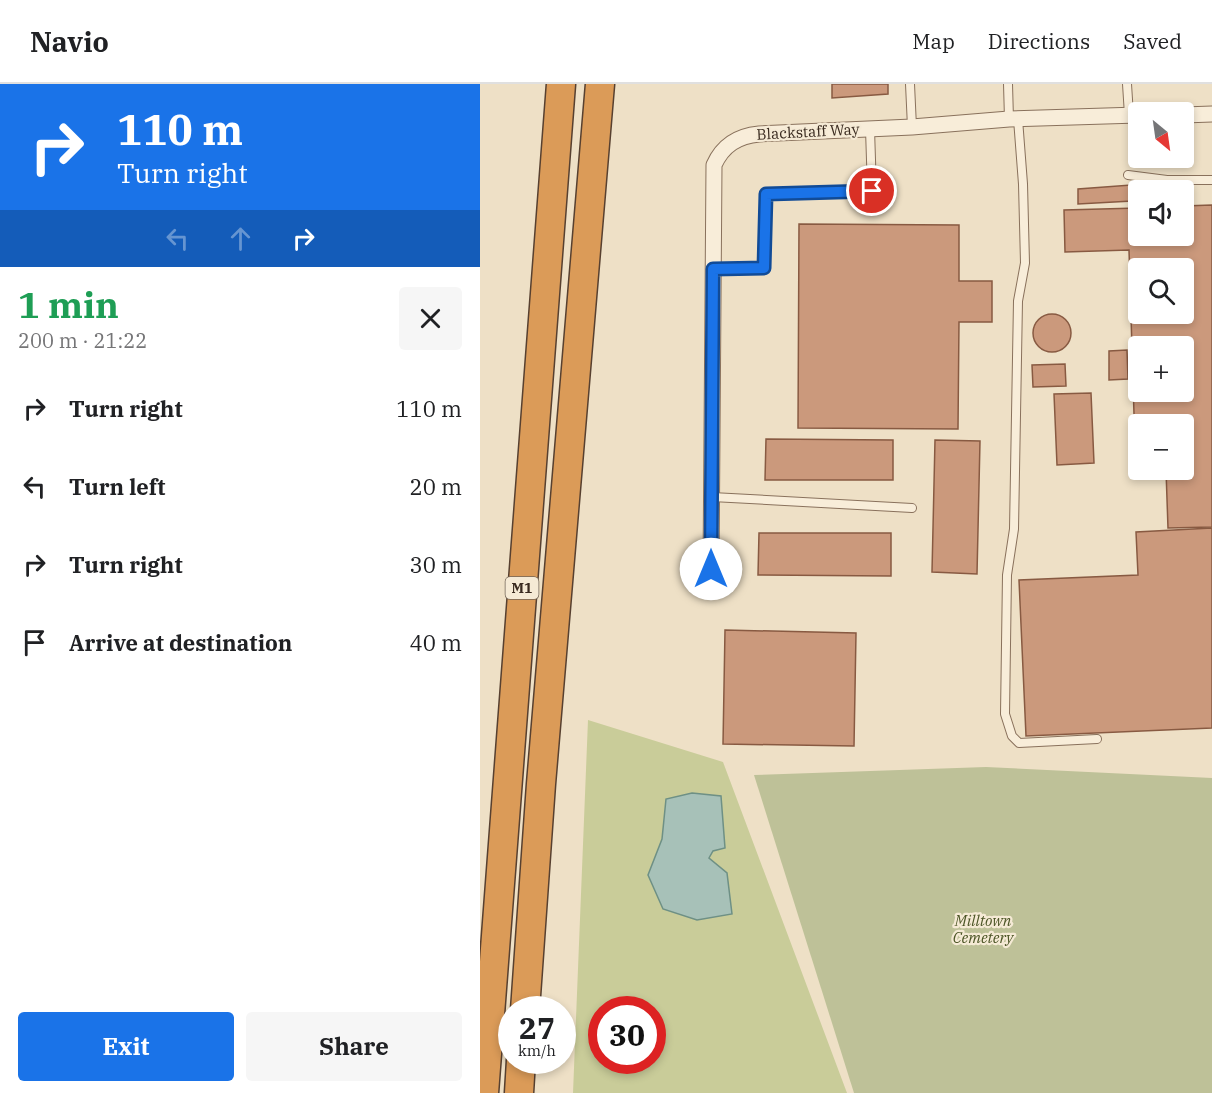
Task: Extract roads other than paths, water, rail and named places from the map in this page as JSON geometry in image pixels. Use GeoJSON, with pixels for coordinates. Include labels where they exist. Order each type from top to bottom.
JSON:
{"type":"FeatureCollection","features":[{"type":"Feature","properties":{"kind":"highway","name":"M1"},"geometry":{"type":"LineString","coordinates":[[484,1093],[561,84]]}},
{"type":"Feature","properties":{"kind":"highway","name":"M1"},"geometry":{"type":"LineString","coordinates":[[526,996],[600,84]]}},
{"type":"Feature","properties":{"kind":"highway"},"geometry":{"type":"LineString","coordinates":[[519,1093],[520,1074]]}},
{"type":"Feature","properties":{"kind":"street"},"geometry":{"type":"LineString","coordinates":[[1194,115],[1212,114]]}},
{"type":"Feature","properties":{"kind":"street","name":"Blackstaff Way"},"geometry":{"type":"LineString","coordinates":[[711,569],[714,165],[725,148],[735,140],[748,135],[912,127],[1013,119],[1128,115]]}},
{"type":"Feature","properties":{"kind":"lane"},"geometry":{"type":"LineString","coordinates":[[910,84],[912,127]]}},
{"type":"Feature","properties":{"kind":"lane"},"geometry":{"type":"LineString","coordinates":[[1008,84],[1023,184],[1025,263],[1018,301],[1014,529],[1007,575],[1005,714],[1012,736],[1019,743],[1097,739]]}},
{"type":"Feature","properties":{"kind":"lane"},"geometry":{"type":"LineString","coordinates":[[1127,84],[1131,102]]}},
{"type":"Feature","properties":{"kind":"lane"},"geometry":{"type":"LineString","coordinates":[[713,269],[764,268],[766,194],[872,191],[870,129]]}},
{"type":"Feature","properties":{"kind":"lane"},"geometry":{"type":"LineString","coordinates":[[1128,175],[1167,180],[1212,180]]}},
{"type":"Feature","properties":{"kind":"lane"},"geometry":{"type":"LineString","coordinates":[[712,497],[912,508]]}},
{"type":"Feature","properties":{"kind":"water"},"geometry":{"type":"Polygon","coordinates":[[[692,793],[721,796],[725,848],[713,851],[709,858],[727,873],[732,914],[697,920],[663,909],[648,875],[662,839],[666,799],[692,793]]]}},
{"type":"Feature","properties":{"kind":"park label","name":"Milltown Cemetery"},"geometry":{"type":"Point","coordinates":[983,930]}}]}
